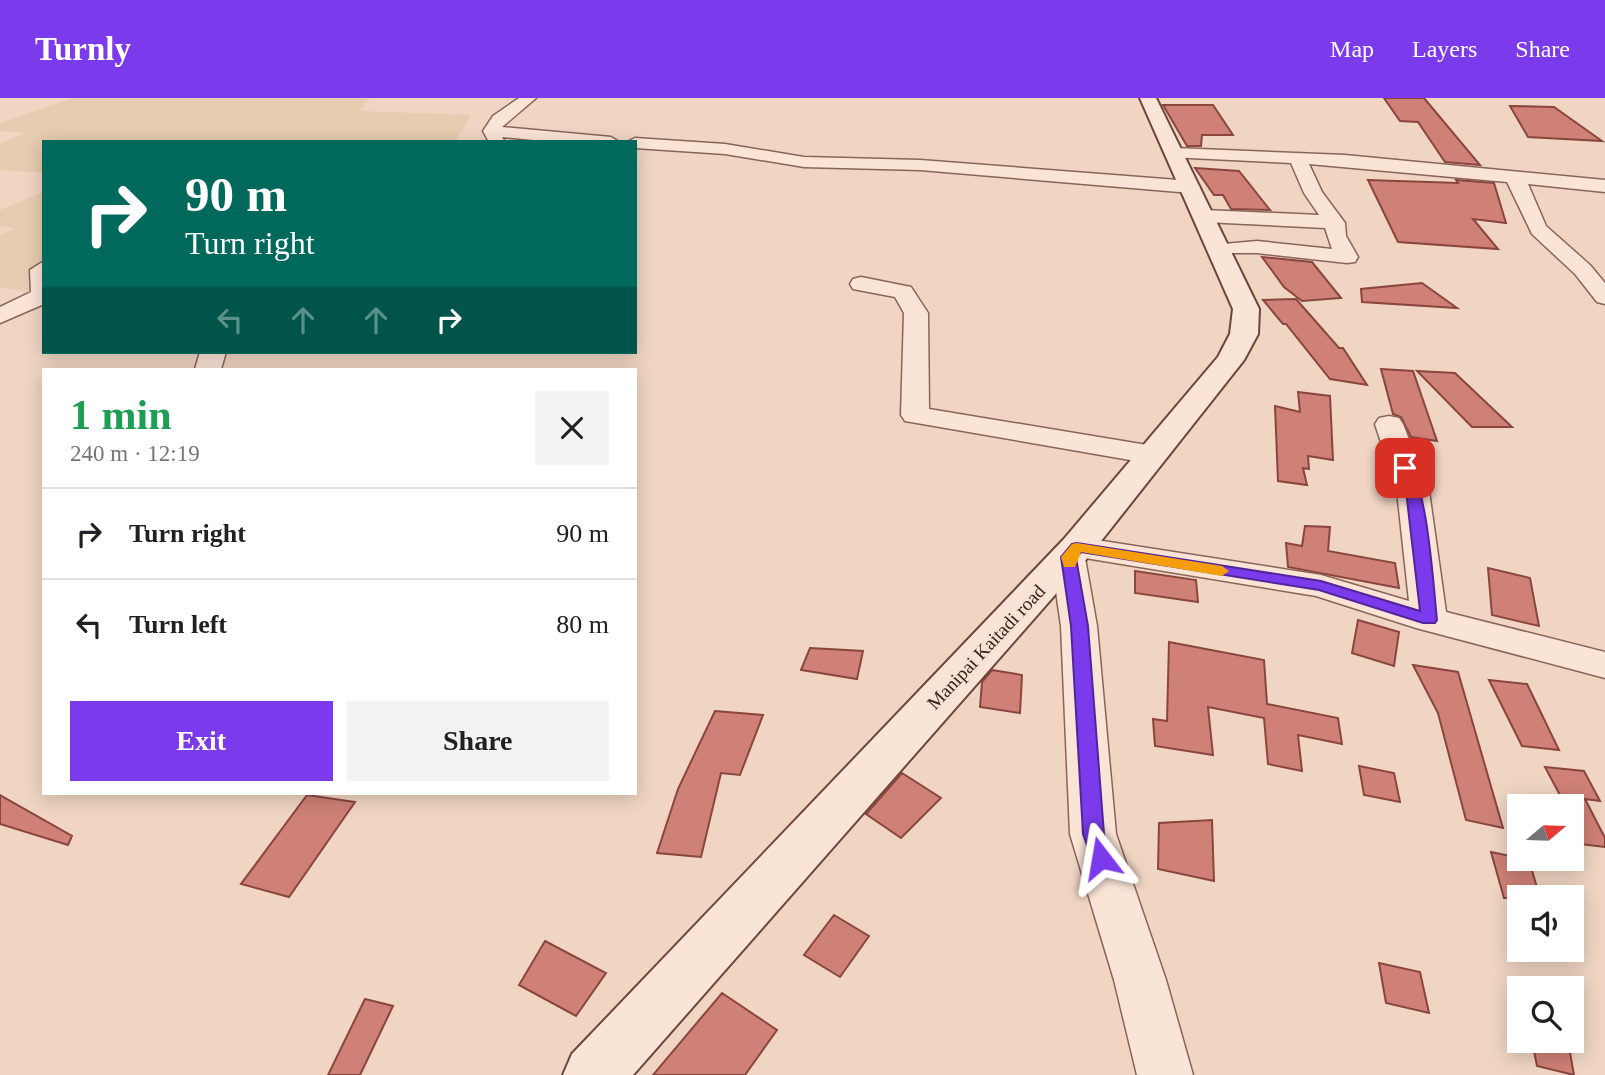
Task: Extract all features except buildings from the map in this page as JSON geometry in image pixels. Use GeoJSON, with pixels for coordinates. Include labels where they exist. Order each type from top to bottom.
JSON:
{"type":"FeatureCollection","features":[{"type":"Feature","properties":{"kind":"main road","name":"Manipai Kaitadi road"},"geometry":{"type":"LineString","coordinates":[[593,1075],[1073,552],[1230,360],[1244,334],[1247,309],[1148,98]]}},
{"type":"Feature","properties":{"kind":"street"},"geometry":{"type":"LineString","coordinates":[[529,98],[499,119],[494,136],[572,140]]}},
{"type":"Feature","properties":{"kind":"street"},"geometry":{"type":"LineString","coordinates":[[637,143],[725,149],[772,159],[804,162],[920,165],[1205,217],[1334,222]]}},
{"type":"Feature","properties":{"kind":"street"},"geometry":{"type":"LineString","coordinates":[[1175,153],[1297,157],[1605,186]]}},
{"type":"Feature","properties":{"kind":"street"},"geometry":{"type":"LineString","coordinates":[[1205,217],[1257,247],[1348,257],[1336,236],[1334,222],[1313,193],[1297,157]]}},
{"type":"Feature","properties":{"kind":"street"},"geometry":{"type":"LineString","coordinates":[[1513,177],[1526,191],[1529,212],[1539,230],[1590,277],[1595,289],[1605,297]]}},
{"type":"Feature","properties":{"kind":"street"},"geometry":{"type":"LineString","coordinates":[[861,284],[903,292],[916,313],[915,415],[1153,455]]}},
{"type":"Feature","properties":{"kind":"street"},"geometry":{"type":"LineString","coordinates":[[0,316],[42,295]]}},
{"type":"Feature","properties":{"kind":"street"},"geometry":{"type":"LineString","coordinates":[[1389,424],[1413,491],[1429,620]]}},
{"type":"Feature","properties":{"kind":"street"},"geometry":{"type":"LineString","coordinates":[[1166,1075],[1140,981],[1093,834],[1073,552],[1321,586],[1429,620],[1605,665]]}},
{"type":"Feature","properties":{"kind":"shaded area"},"geometry":{"type":"Polygon","coordinates":[[[73,98],[370,98],[359,111],[471,115],[456,140],[42,140],[42,173],[0,170],[0,144],[25,133],[0,131],[0,123],[73,98]]]}},
{"type":"Feature","properties":{"kind":"shaded area"},"geometry":{"type":"Polygon","coordinates":[[[42,193],[42,295],[0,287],[0,235],[15,228],[0,226],[0,210],[42,193]]]}},
{"type":"Feature","properties":{"kind":"slow traffic"},"geometry":{"type":"LineString","coordinates":[[1069,564],[1068,557],[1077,547],[1222,571]]}},
{"type":"Feature","properties":{"kind":"route"},"geometry":{"type":"LineString","coordinates":[[1101,858],[1093,834],[1079,626],[1068,557],[1077,547],[1321,586],[1429,620],[1423,548],[1413,491],[1405,468]]}}]}
